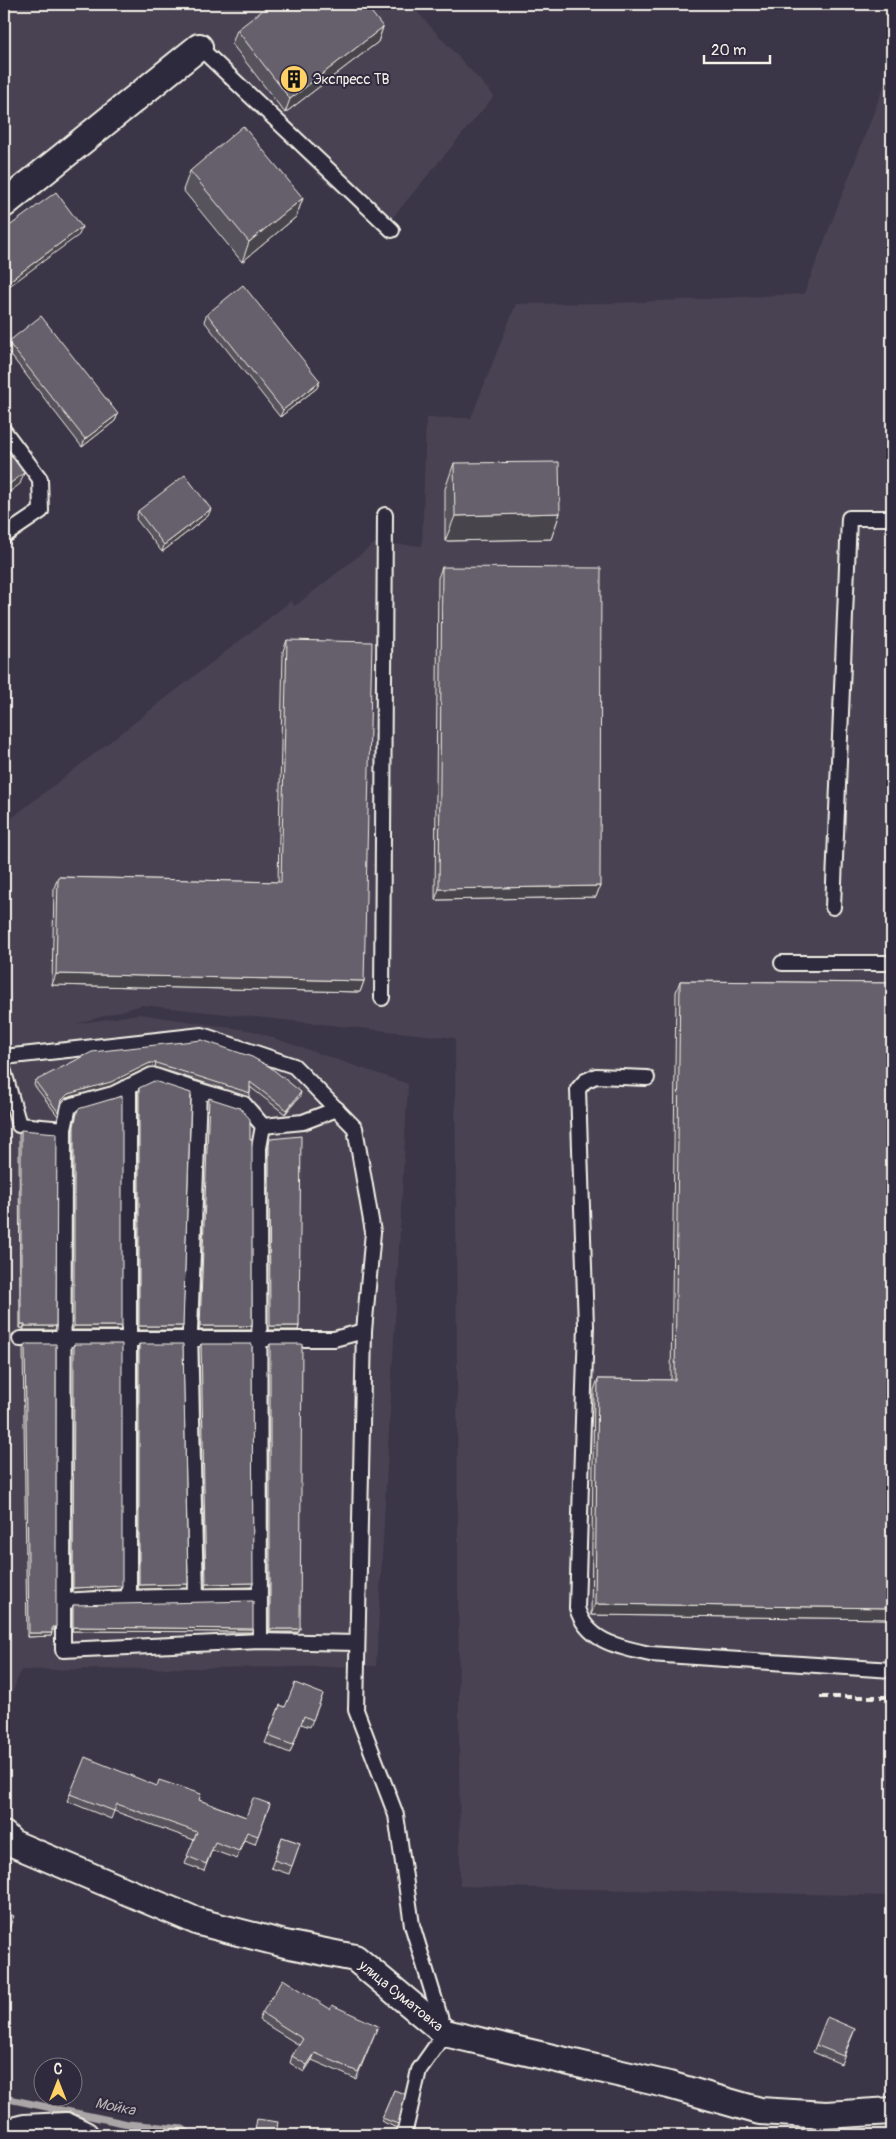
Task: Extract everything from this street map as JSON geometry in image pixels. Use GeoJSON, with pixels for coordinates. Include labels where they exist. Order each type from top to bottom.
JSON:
{"type":"FeatureCollection","features":[{"type":"Feature","properties":{"kind":"street"},"geometry":{"type":"LineString","coordinates":[[4,204],[199,47]]}},
{"type":"Feature","properties":{"kind":"street","name":"улица Суматовка"},"geometry":{"type":"LineString","coordinates":[[8,1839],[199,1922],[285,1944],[355,1958],[444,2033],[669,2085],[760,2111],[826,2115],[892,2110]]}},
{"type":"Feature","properties":{"kind":"street"},"geometry":{"type":"LineString","coordinates":[[4,2132],[24,2128],[66,2126],[85,2135]]}},
{"type":"Feature","properties":{"kind":"lane"},"geometry":{"type":"LineString","coordinates":[[199,47],[392,230]]}},
{"type":"Feature","properties":{"kind":"lane"},"geometry":{"type":"LineString","coordinates":[[4,431],[40,479],[40,510],[4,536]]}},
{"type":"Feature","properties":{"kind":"lane"},"geometry":{"type":"LineString","coordinates":[[382,998],[385,515]]}},
{"type":"Feature","properties":{"kind":"lane"},"geometry":{"type":"LineString","coordinates":[[832,907],[849,518],[892,518]]}},
{"type":"Feature","properties":{"kind":"lane"},"geometry":{"type":"LineString","coordinates":[[782,963],[892,963]]}},
{"type":"Feature","properties":{"kind":"lane"},"geometry":{"type":"LineString","coordinates":[[4,1057],[202,1035],[294,1066],[355,1128],[373,1232],[364,1332],[356,1710],[396,1815],[412,1925],[444,2033],[419,2070],[404,2135]]}},
{"type":"Feature","properties":{"kind":"lane"},"geometry":{"type":"LineString","coordinates":[[4,1072],[19,1125],[64,1129]]}},
{"type":"Feature","properties":{"kind":"lane"},"geometry":{"type":"LineString","coordinates":[[196,1596],[190,1339],[199,1091],[152,1075],[113,1094],[69,1106],[64,1129],[64,1650],[260,1641],[357,1643]]}},
{"type":"Feature","properties":{"kind":"lane"},"geometry":{"type":"LineString","coordinates":[[647,1078],[596,1076],[585,1081],[578,1089],[586,1326],[577,1608],[581,1620],[590,1632],[616,1646],[650,1654],[892,1670]]}},
{"type":"Feature","properties":{"kind":"lane"},"geometry":{"type":"LineString","coordinates":[[129,1086],[129,1597]]}},
{"type":"Feature","properties":{"kind":"lane"},"geometry":{"type":"LineString","coordinates":[[190,1088],[244,1104],[263,1126]]}},
{"type":"Feature","properties":{"kind":"lane"},"geometry":{"type":"LineString","coordinates":[[263,1126],[303,1122],[337,1109]]}},
{"type":"Feature","properties":{"kind":"lane"},"geometry":{"type":"LineString","coordinates":[[260,1641],[259,1148],[263,1126]]}},
{"type":"Feature","properties":{"kind":"lane"},"geometry":{"type":"LineString","coordinates":[[20,1339],[334,1339],[364,1332]]}},
{"type":"Feature","properties":{"kind":"lane"},"geometry":{"type":"LineString","coordinates":[[63,1601],[129,1597],[259,1596]]}},
{"type":"Feature","properties":{"kind":"shaded area"},"geometry":{"type":"Polygon","coordinates":[[[4,4],[410,4],[494,96],[382,230],[322,179],[200,53],[4,211],[4,4]]]}},
{"type":"Feature","properties":{"kind":"shaded area"},"geometry":{"type":"Polygon","coordinates":[[[892,65],[892,1896],[460,1886],[455,1038],[142,1005],[76,1024],[139,1014],[253,1031],[408,1084],[376,1666],[21,1670],[4,1714],[4,824],[291,601],[295,606],[375,543],[422,546],[426,418],[471,418],[516,304],[620,303],[804,294],[892,65]]]}},
{"type":"Feature","properties":{"kind":"building","name":"Экспресс ТВ"},"geometry":{"type":"Polygon","coordinates":[[[271,4],[365,4],[383,27],[290,99],[237,30],[271,4]]]}},
{"type":"Feature","properties":{"kind":"building"},"geometry":{"type":"Polygon","coordinates":[[[243,126],[303,198],[249,242],[190,171],[243,126]]]}},
{"type":"Feature","properties":{"kind":"building"},"geometry":{"type":"Polygon","coordinates":[[[56,192],[82,227],[4,285],[4,230],[56,192]]]}},
{"type":"Feature","properties":{"kind":"building"},"geometry":{"type":"Polygon","coordinates":[[[243,285],[320,381],[283,410],[207,314],[243,285]]]}},
{"type":"Feature","properties":{"kind":"building"},"geometry":{"type":"Polygon","coordinates":[[[41,316],[118,414],[85,439],[8,342],[41,316]]]}},
{"type":"Feature","properties":{"kind":"building"},"geometry":{"type":"Polygon","coordinates":[[[4,446],[24,473],[4,488],[4,446]]]}},
{"type":"Feature","properties":{"kind":"building"},"geometry":{"type":"Polygon","coordinates":[[[559,462],[560,513],[455,516],[454,463],[559,462]]]}},
{"type":"Feature","properties":{"kind":"building"},"geometry":{"type":"Polygon","coordinates":[[[185,475],[211,509],[164,545],[138,511],[185,475]]]}},
{"type":"Feature","properties":{"kind":"building"},"geometry":{"type":"Polygon","coordinates":[[[442,567],[601,568],[600,886],[439,889],[442,567]]]}},
{"type":"Feature","properties":{"kind":"building"},"geometry":{"type":"Polygon","coordinates":[[[287,640],[372,642],[364,981],[56,974],[58,877],[281,882],[287,640]]]}},
{"type":"Feature","properties":{"kind":"building"},"geometry":{"type":"Polygon","coordinates":[[[680,981],[892,983],[892,1608],[595,1604],[598,1379],[675,1380],[680,981]]]}},
{"type":"Feature","properties":{"kind":"building"},"geometry":{"type":"Polygon","coordinates":[[[202,1040],[252,1057],[270,1067],[301,1092],[287,1110],[250,1082],[250,1093],[156,1063],[150,1063],[111,1082],[68,1094],[62,1100],[59,1113],[35,1081],[92,1052],[202,1040]]]}},
{"type":"Feature","properties":{"kind":"building"},"geometry":{"type":"Polygon","coordinates":[[[154,1081],[191,1093],[183,1326],[139,1326],[139,1088],[154,1081]]]}},
{"type":"Feature","properties":{"kind":"building"},"geometry":{"type":"Polygon","coordinates":[[[122,1096],[122,1326],[74,1326],[74,1126],[78,1109],[122,1096]]]}},
{"type":"Feature","properties":{"kind":"building"},"geometry":{"type":"Polygon","coordinates":[[[209,1098],[240,1108],[250,1119],[250,1140],[252,1140],[252,1326],[200,1326],[209,1098]]]}},
{"type":"Feature","properties":{"kind":"building"},"geometry":{"type":"Polygon","coordinates":[[[21,1130],[57,1133],[56,1326],[25,1326],[25,1324],[21,1324],[21,1130]]]}},
{"type":"Feature","properties":{"kind":"building"},"geometry":{"type":"Polygon","coordinates":[[[301,1136],[299,1326],[270,1326],[269,1145],[270,1139],[301,1136]]]}},
{"type":"Feature","properties":{"kind":"building"},"geometry":{"type":"Polygon","coordinates":[[[25,1344],[56,1344],[56,1627],[52,1627],[52,1633],[29,1633],[25,1344]]]}},
{"type":"Feature","properties":{"kind":"building"},"geometry":{"type":"Polygon","coordinates":[[[74,1344],[122,1344],[122,1586],[73,1588],[74,1344]]]}},
{"type":"Feature","properties":{"kind":"building"},"geometry":{"type":"Polygon","coordinates":[[[139,1344],[183,1344],[188,1584],[139,1585],[139,1344]]]}},
{"type":"Feature","properties":{"kind":"building"},"geometry":{"type":"Polygon","coordinates":[[[201,1344],[252,1344],[253,1583],[206,1584],[201,1344]]]}},
{"type":"Feature","properties":{"kind":"building"},"geometry":{"type":"Polygon","coordinates":[[[270,1344],[302,1344],[300,1629],[270,1629],[270,1344]]]}},
{"type":"Feature","properties":{"kind":"building"},"geometry":{"type":"Polygon","coordinates":[[[253,1601],[253,1629],[73,1627],[73,1605],[253,1601]]]}},
{"type":"Feature","properties":{"kind":"building"},"geometry":{"type":"Polygon","coordinates":[[[295,1683],[323,1694],[313,1720],[304,1716],[293,1745],[268,1736],[280,1705],[285,1707],[295,1683]]]}},
{"type":"Feature","properties":{"kind":"building"},"geometry":{"type":"Polygon","coordinates":[[[85,1757],[157,1786],[159,1780],[201,1794],[199,1800],[246,1817],[253,1798],[270,1804],[258,1836],[247,1832],[239,1851],[215,1842],[206,1864],[187,1856],[197,1832],[117,1804],[114,1811],[70,1794],[85,1757]]]}},
{"type":"Feature","properties":{"kind":"building"},"geometry":{"type":"Polygon","coordinates":[[[282,1837],[300,1843],[292,1866],[274,1860],[282,1837]]]}},
{"type":"Feature","properties":{"kind":"building"},"geometry":{"type":"Polygon","coordinates":[[[4,1911],[14,1916],[4,1940],[4,1911]]]}},
{"type":"Feature","properties":{"kind":"building"},"geometry":{"type":"Polygon","coordinates":[[[283,1979],[330,2009],[332,2005],[378,2026],[358,2072],[315,2053],[307,2065],[292,2056],[303,2039],[262,2013],[283,1979]]]}},
{"type":"Feature","properties":{"kind":"building"},"geometry":{"type":"Polygon","coordinates":[[[827,2017],[855,2029],[843,2056],[816,2045],[827,2017]]]}},
{"type":"Feature","properties":{"kind":"building"},"geometry":{"type":"Polygon","coordinates":[[[394,2090],[405,2094],[398,2124],[382,2118],[394,2090]]]}},
{"type":"Feature","properties":{"kind":"building"},"geometry":{"type":"Polygon","coordinates":[[[257,2119],[278,2122],[276,2135],[254,2135],[257,2119]]]}},
{"type":"Feature","properties":{"kind":"waterway","name":"Мойка"},"geometry":{"type":"LineString","coordinates":[[4,2098],[128,2124],[183,2129],[191,2135]]}},
{"type":"Feature","properties":{"kind":"railway"},"geometry":{"type":"LineString","coordinates":[[820,1697],[892,1697]]}},
{"type":"Feature","properties":{"kind":"place","name":"Экспресс ТВ"},"geometry":{"type":"Point","coordinates":[294,79]}}]}
